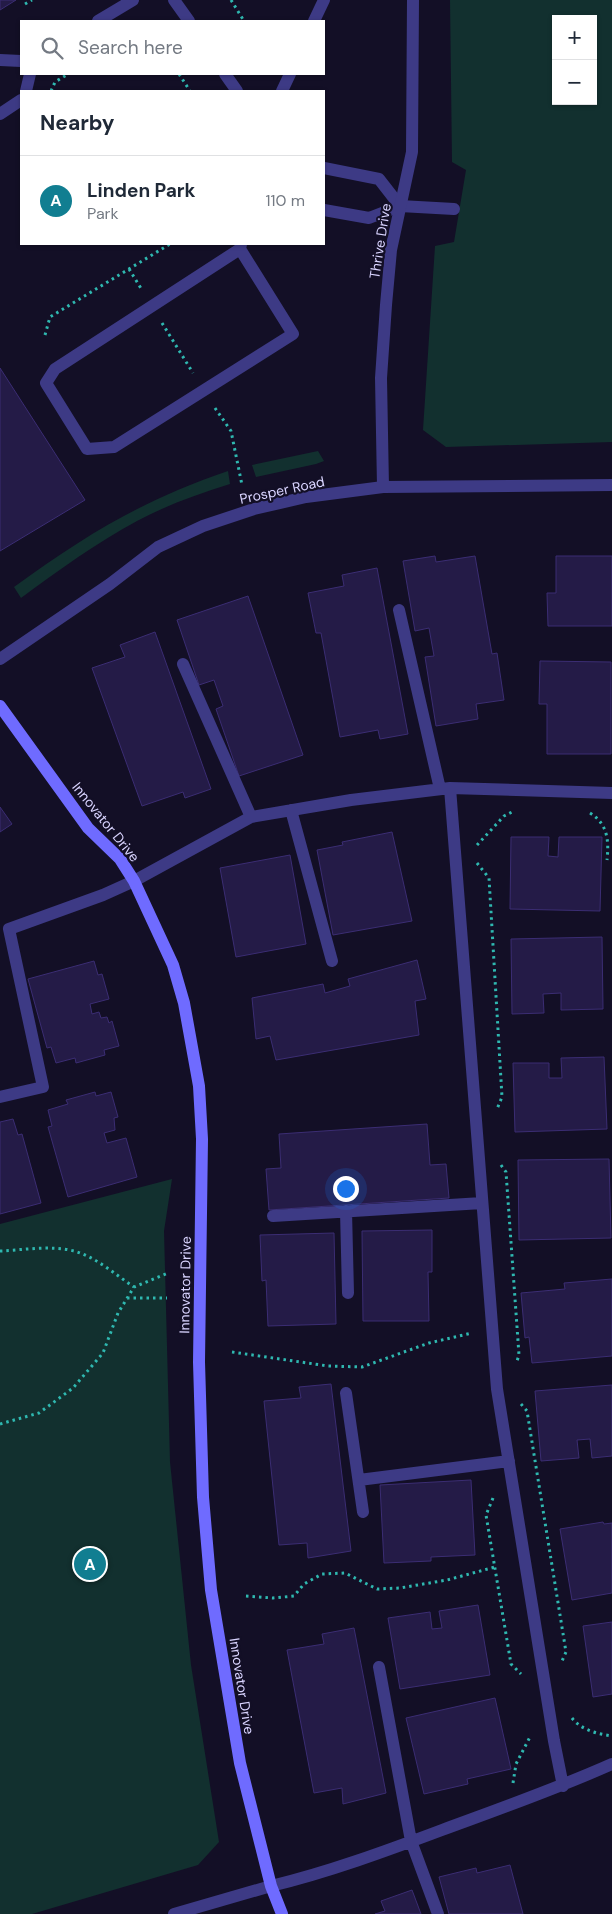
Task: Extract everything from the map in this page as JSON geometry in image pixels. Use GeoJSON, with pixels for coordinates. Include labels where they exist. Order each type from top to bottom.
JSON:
{"type":"FeatureCollection","features":[{"type":"Feature","properties":{"kind":"street"},"geometry":{"type":"LineString","coordinates":[[100,20],[133,0]]}},
{"type":"Feature","properties":{"kind":"street"},"geometry":{"type":"LineString","coordinates":[[174,0],[188,20]]}},
{"type":"Feature","properties":{"kind":"street"},"geometry":{"type":"LineString","coordinates":[[314,20],[324,0]]}},
{"type":"Feature","properties":{"kind":"street","name":"Thrive Drive"},"geometry":{"type":"LineString","coordinates":[[383,487],[381,378],[391,250],[412,152],[413,0]]}},
{"type":"Feature","properties":{"kind":"street"},"geometry":{"type":"LineString","coordinates":[[0,60],[20,61]]}},
{"type":"Feature","properties":{"kind":"street"},"geometry":{"type":"LineString","coordinates":[[26,90],[30,75]]}},
{"type":"Feature","properties":{"kind":"street"},"geometry":{"type":"LineString","coordinates":[[226,75],[236,90]]}},
{"type":"Feature","properties":{"kind":"street"},"geometry":{"type":"LineString","coordinates":[[282,90],[290,75]]}},
{"type":"Feature","properties":{"kind":"street"},"geometry":{"type":"LineString","coordinates":[[0,114],[20,101]]}},
{"type":"Feature","properties":{"kind":"street"},"geometry":{"type":"LineString","coordinates":[[325,168],[379,179],[400,206]]}},
{"type":"Feature","properties":{"kind":"street"},"geometry":{"type":"LineString","coordinates":[[325,210],[369,218],[400,206],[454,209]]}},
{"type":"Feature","properties":{"kind":"street"},"geometry":{"type":"LineString","coordinates":[[240,246],[293,334],[114,447],[87,449],[46,383],[56,369],[240,246]]}},
{"type":"Feature","properties":{"kind":"street","name":"Prosper Road"},"geometry":{"type":"LineString","coordinates":[[0,658],[110,584],[158,547],[204,526],[254,509],[306,497],[383,487],[612,485]]}},
{"type":"Feature","properties":{"kind":"street"},"geometry":{"type":"LineString","coordinates":[[399,610],[445,789],[497,1389],[563,1786]]}},
{"type":"Feature","properties":{"kind":"street"},"geometry":{"type":"LineString","coordinates":[[183,664],[251,817]]}},
{"type":"Feature","properties":{"kind":"street","name":"Innovator Drive"},"geometry":{"type":"LineString","coordinates":[[0,706],[88,828],[120,859],[134,881],[173,965],[184,1003],[199,1086],[202,1139],[199,1362],[204,1497],[212,1590],[240,1763],[271,1886],[282,1914]]}},
{"type":"Feature","properties":{"kind":"street"},"geometry":{"type":"LineString","coordinates":[[0,1097],[43,1087],[4,930],[103,895],[134,881],[251,817],[351,800],[445,789],[612,794]]}},
{"type":"Feature","properties":{"kind":"street"},"geometry":{"type":"LineString","coordinates":[[291,810],[332,961]]}},
{"type":"Feature","properties":{"kind":"street"},"geometry":{"type":"LineString","coordinates":[[273,1216],[482,1203]]}},
{"type":"Feature","properties":{"kind":"street"},"geometry":{"type":"LineString","coordinates":[[346,1211],[348,1293]]}},
{"type":"Feature","properties":{"kind":"street"},"geometry":{"type":"LineString","coordinates":[[346,1393],[363,1512]]}},
{"type":"Feature","properties":{"kind":"street"},"geometry":{"type":"LineString","coordinates":[[359,1480],[508,1461]]}},
{"type":"Feature","properties":{"kind":"street"},"geometry":{"type":"LineString","coordinates":[[379,1667],[411,1841],[438,1914]]}},
{"type":"Feature","properties":{"kind":"street"},"geometry":{"type":"LineString","coordinates":[[174,1914],[300,1879],[411,1841],[563,1786],[612,1764]]}},
{"type":"Feature","properties":{"kind":"path"},"geometry":{"type":"LineString","coordinates":[[26,4],[32,0]]}},
{"type":"Feature","properties":{"kind":"path"},"geometry":{"type":"LineString","coordinates":[[231,0],[243,20]]}},
{"type":"Feature","properties":{"kind":"path"},"geometry":{"type":"LineString","coordinates":[[52,90],[55,82],[66,75]]}},
{"type":"Feature","properties":{"kind":"path"},"geometry":{"type":"LineString","coordinates":[[180,75],[189,90]]}},
{"type":"Feature","properties":{"kind":"path"},"geometry":{"type":"LineString","coordinates":[[45,336],[50,317],[168,245]]}},
{"type":"Feature","properties":{"kind":"path"},"geometry":{"type":"LineString","coordinates":[[476,852],[477,844],[504,816],[516,810]]}},
{"type":"Feature","properties":{"kind":"path"},"geometry":{"type":"LineString","coordinates":[[586,812],[604,826],[609,844],[607,860]]}},
{"type":"Feature","properties":{"kind":"path"},"geometry":{"type":"LineString","coordinates":[[475,861],[490,878],[502,1097],[496,1111]]}},
{"type":"Feature","properties":{"kind":"path"},"geometry":{"type":"LineString","coordinates":[[499,1160],[506,1172],[520,1355],[514,1367]]}},
{"type":"Feature","properties":{"kind":"path"},"geometry":{"type":"LineString","coordinates":[[0,1251],[61,1249],[74,1251],[85,1255],[134,1287]]}},
{"type":"Feature","properties":{"kind":"path"},"geometry":{"type":"LineString","coordinates":[[0,1424],[39,1413],[73,1388],[103,1352],[118,1313],[134,1287],[168,1273]]}},
{"type":"Feature","properties":{"kind":"path"},"geometry":{"type":"LineString","coordinates":[[126,1298],[167,1298]]}},
{"type":"Feature","properties":{"kind":"path"},"geometry":{"type":"LineString","coordinates":[[232,1352],[328,1366],[362,1368],[451,1336],[474,1332],[475,1342]]}},
{"type":"Feature","properties":{"kind":"path"},"geometry":{"type":"LineString","coordinates":[[518,1401],[527,1411],[566,1652],[560,1667]]}},
{"type":"Feature","properties":{"kind":"path"},"geometry":{"type":"LineString","coordinates":[[493,1489],[494,1496],[486,1514],[511,1664],[528,1680]]}},
{"type":"Feature","properties":{"kind":"path"},"geometry":{"type":"LineString","coordinates":[[246,1596],[273,1598],[294,1596],[304,1584],[322,1574],[345,1573],[372,1587],[385,1588],[447,1580],[495,1567]]}},
{"type":"Feature","properties":{"kind":"path"},"geometry":{"type":"LineString","coordinates":[[567,1712],[576,1724],[597,1734],[612,1736]]}},
{"type":"Feature","properties":{"kind":"path"},"geometry":{"type":"LineString","coordinates":[[510,1791],[516,1764],[532,1733]]}},
{"type":"Feature","properties":{"kind":"green space"},"geometry":{"type":"Polygon","coordinates":[[[450,0],[612,0],[612,442],[446,447],[423,430],[435,246],[454,242],[466,170],[452,162],[450,0]]]}},
{"type":"Feature","properties":{"kind":"green space"},"geometry":{"type":"Polygon","coordinates":[[[318,451],[324,461],[256,477],[252,465],[318,451]]]}},
{"type":"Feature","properties":{"kind":"green space"},"geometry":{"type":"Polygon","coordinates":[[[228,471],[230,484],[183,500],[122,529],[21,598],[14,587],[66,551],[116,520],[169,494],[228,471]]]}},
{"type":"Feature","properties":{"kind":"green space"},"geometry":{"type":"Polygon","coordinates":[[[172,1179],[164,1231],[170,1462],[191,1665],[219,1842],[198,1865],[32,1914],[0,1914],[0,1224],[172,1179]]]}},
{"type":"Feature","properties":{"kind":"building"},"geometry":{"type":"Polygon","coordinates":[[[0,0],[16,0],[0,10],[0,0]]]}},
{"type":"Feature","properties":{"kind":"building"},"geometry":{"type":"Polygon","coordinates":[[[0,368],[85,500],[0,551],[0,368]]]}},
{"type":"Feature","properties":{"kind":"building"},"geometry":{"type":"Polygon","coordinates":[[[435,556],[436,562],[475,556],[492,654],[497,653],[504,700],[476,704],[478,719],[436,726],[425,657],[434,656],[429,628],[415,631],[403,561],[435,556]]]}},
{"type":"Feature","properties":{"kind":"building"},"geometry":{"type":"Polygon","coordinates":[[[556,556],[612,556],[612,626],[548,626],[547,593],[556,593],[556,556]]]}},
{"type":"Feature","properties":{"kind":"building"},"geometry":{"type":"Polygon","coordinates":[[[377,568],[408,734],[380,739],[378,730],[340,737],[321,633],[316,633],[308,593],[344,586],[342,575],[377,568]]]}},
{"type":"Feature","properties":{"kind":"building"},"geometry":{"type":"Polygon","coordinates":[[[248,596],[303,755],[239,776],[216,709],[223,706],[214,680],[199,685],[177,620],[248,596]]]}},
{"type":"Feature","properties":{"kind":"building"},"geometry":{"type":"Polygon","coordinates":[[[155,632],[211,789],[185,798],[183,792],[142,806],[92,668],[125,657],[120,645],[155,632]]]}},
{"type":"Feature","properties":{"kind":"building"},"geometry":{"type":"Polygon","coordinates":[[[540,661],[611,662],[611,754],[547,754],[547,704],[539,704],[540,661]]]}},
{"type":"Feature","properties":{"kind":"building"},"geometry":{"type":"Polygon","coordinates":[[[0,807],[12,824],[0,832],[0,807]]]}},
{"type":"Feature","properties":{"kind":"building"},"geometry":{"type":"Polygon","coordinates":[[[392,832],[412,921],[333,935],[317,850],[343,845],[342,842],[392,832]]]}},
{"type":"Feature","properties":{"kind":"building"},"geometry":{"type":"Polygon","coordinates":[[[511,837],[549,837],[548,856],[558,857],[559,837],[602,837],[600,911],[510,909],[511,837]]]}},
{"type":"Feature","properties":{"kind":"building"},"geometry":{"type":"Polygon","coordinates":[[[290,855],[306,944],[236,957],[220,868],[290,855]]]}},
{"type":"Feature","properties":{"kind":"building"},"geometry":{"type":"Polygon","coordinates":[[[602,937],[603,1009],[561,1010],[561,993],[543,994],[544,1013],[512,1014],[511,939],[602,937]]]}},
{"type":"Feature","properties":{"kind":"building"},"geometry":{"type":"Polygon","coordinates":[[[417,960],[426,999],[415,1001],[419,1035],[276,1060],[270,1036],[256,1039],[252,998],[323,984],[325,993],[350,986],[348,979],[417,960]]]}},
{"type":"Feature","properties":{"kind":"building"},"geometry":{"type":"Polygon","coordinates":[[[94,961],[98,975],[102,974],[109,999],[90,1004],[92,1014],[99,1012],[101,1018],[107,1017],[109,1023],[112,1021],[119,1046],[104,1050],[105,1055],[76,1063],[75,1058],[56,1063],[51,1047],[47,1048],[28,979],[94,961]]]}},
{"type":"Feature","properties":{"kind":"building"},"geometry":{"type":"Polygon","coordinates":[[[604,1057],[607,1129],[515,1132],[513,1063],[549,1063],[549,1078],[562,1078],[561,1058],[604,1057]]]}},
{"type":"Feature","properties":{"kind":"building"},"geometry":{"type":"Polygon","coordinates":[[[95,1092],[96,1096],[111,1092],[118,1117],[114,1118],[115,1130],[104,1133],[107,1143],[126,1138],[137,1177],[68,1197],[48,1127],[52,1126],[48,1110],[68,1104],[66,1100],[95,1092]]]}},
{"type":"Feature","properties":{"kind":"building"},"geometry":{"type":"Polygon","coordinates":[[[13,1119],[18,1135],[22,1134],[41,1203],[0,1214],[0,1122],[13,1119]]]}},
{"type":"Feature","properties":{"kind":"building"},"geometry":{"type":"Polygon","coordinates":[[[427,1124],[430,1165],[446,1164],[449,1198],[269,1210],[266,1169],[281,1168],[279,1134],[427,1124]]]}},
{"type":"Feature","properties":{"kind":"building"},"geometry":{"type":"Polygon","coordinates":[[[609,1159],[611,1238],[519,1240],[518,1160],[609,1159]]]}},
{"type":"Feature","properties":{"kind":"building"},"geometry":{"type":"Polygon","coordinates":[[[432,1230],[432,1272],[428,1272],[429,1321],[363,1321],[362,1231],[432,1230]]]}},
{"type":"Feature","properties":{"kind":"building"},"geometry":{"type":"Polygon","coordinates":[[[334,1233],[336,1324],[268,1326],[266,1280],[262,1281],[260,1235],[334,1233]]]}},
{"type":"Feature","properties":{"kind":"building"},"geometry":{"type":"Polygon","coordinates":[[[612,1279],[612,1356],[532,1363],[529,1337],[525,1338],[521,1293],[565,1289],[564,1283],[612,1279]]]}},
{"type":"Feature","properties":{"kind":"building"},"geometry":{"type":"Polygon","coordinates":[[[331,1384],[351,1551],[308,1558],[307,1543],[279,1545],[264,1401],[301,1398],[299,1387],[331,1384]]]}},
{"type":"Feature","properties":{"kind":"building"},"geometry":{"type":"Polygon","coordinates":[[[612,1385],[612,1456],[592,1458],[590,1439],[577,1440],[579,1458],[541,1461],[535,1391],[612,1385]]]}},
{"type":"Feature","properties":{"kind":"building"},"geometry":{"type":"Polygon","coordinates":[[[471,1480],[475,1555],[431,1557],[431,1561],[384,1563],[380,1485],[471,1480]]]}},
{"type":"Feature","properties":{"kind":"building"},"geometry":{"type":"Polygon","coordinates":[[[603,1522],[604,1524],[612,1523],[612,1593],[572,1600],[560,1529],[603,1522]]]}},
{"type":"Feature","properties":{"kind":"building"},"geometry":{"type":"Polygon","coordinates":[[[478,1605],[490,1675],[400,1689],[388,1618],[430,1612],[432,1629],[442,1628],[439,1611],[478,1605]]]}},
{"type":"Feature","properties":{"kind":"building"},"geometry":{"type":"Polygon","coordinates":[[[612,1622],[612,1694],[593,1697],[583,1626],[612,1622]]]}},
{"type":"Feature","properties":{"kind":"building"},"geometry":{"type":"Polygon","coordinates":[[[354,1628],[386,1793],[343,1804],[342,1788],[314,1793],[287,1650],[324,1644],[322,1634],[354,1628]]]}},
{"type":"Feature","properties":{"kind":"building"},"geometry":{"type":"Polygon","coordinates":[[[495,1698],[511,1769],[467,1779],[468,1784],[424,1794],[406,1718],[495,1698]]]}},
{"type":"Feature","properties":{"kind":"building"},"geometry":{"type":"Polygon","coordinates":[[[510,1865],[523,1914],[449,1914],[439,1877],[476,1868],[477,1873],[510,1865]]]}},
{"type":"Feature","properties":{"kind":"building"},"geometry":{"type":"Polygon","coordinates":[[[412,1890],[421,1914],[375,1914],[385,1911],[381,1901],[412,1890]]]}},
{"type":"Feature","properties":{"kind":"place","name":"Linden Park"},"geometry":{"type":"Point","coordinates":[90,1564]}}]}
